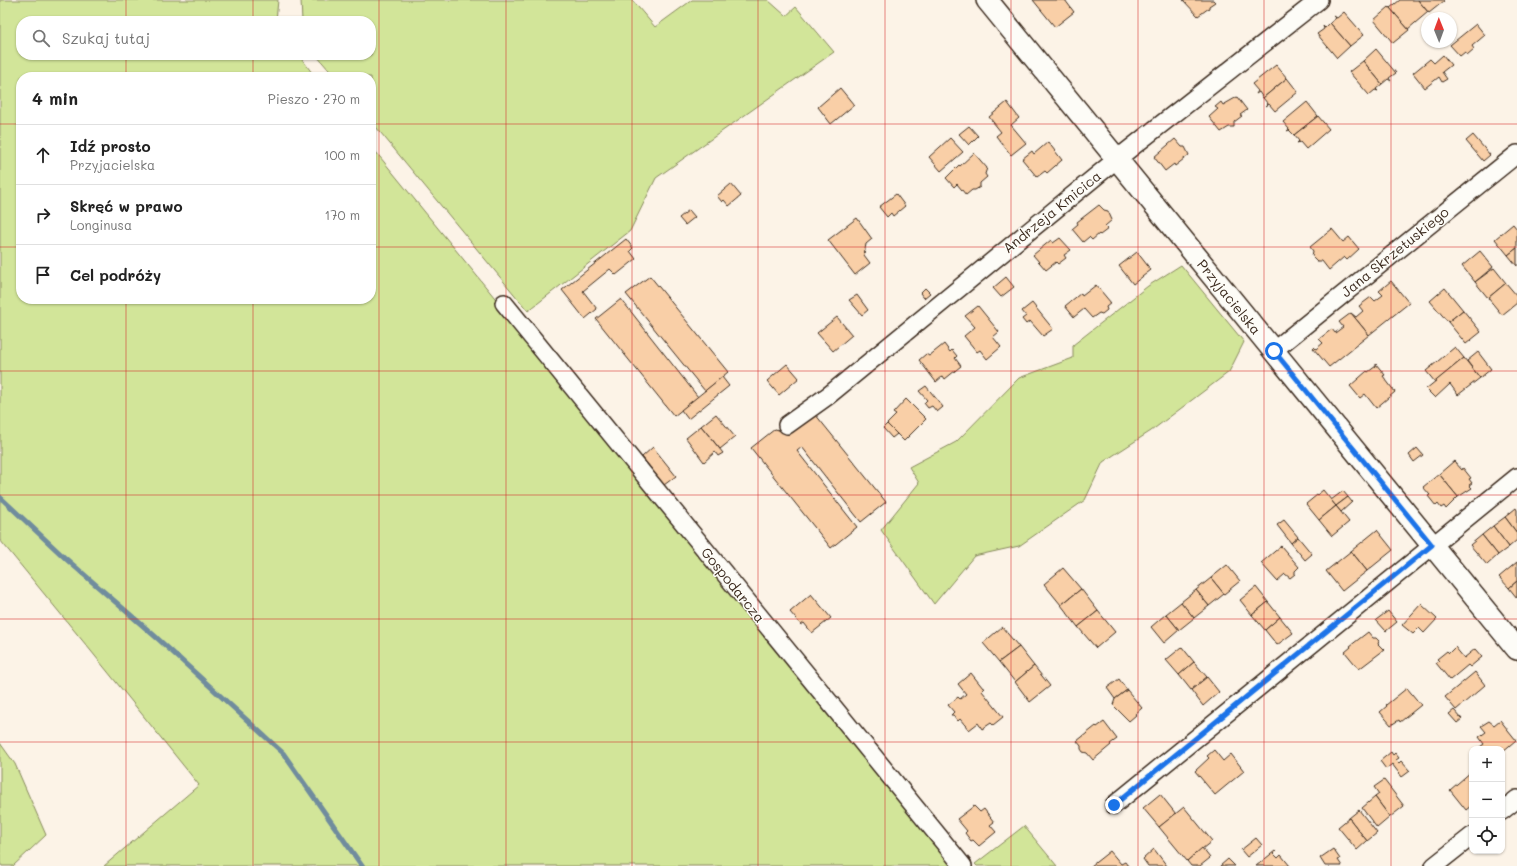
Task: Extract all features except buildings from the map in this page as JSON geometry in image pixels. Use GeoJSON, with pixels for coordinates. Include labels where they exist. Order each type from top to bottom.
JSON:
{"type":"FeatureCollection","features":[{"type":"Feature","properties":{"kind":"street","name":"Przyjacielska"},"geometry":{"type":"LineString","coordinates":[[987,0],[1517,649]]}},
{"type":"Feature","properties":{"kind":"street","name":"Andrzeja Kmicica"},"geometry":{"type":"LineString","coordinates":[[787,425],[829,395],[1117,159],[1319,0]]}},
{"type":"Feature","properties":{"kind":"street","name":"Jana Skrzetuskiego"},"geometry":{"type":"LineString","coordinates":[[1274,351],[1517,154]]}},
{"type":"Feature","properties":{"kind":"street","name":"Gospodarcza"},"geometry":{"type":"LineString","coordinates":[[504,303],[963,866]]}},
{"type":"Feature","properties":{"kind":"street"},"geometry":{"type":"LineString","coordinates":[[1114,805],[1517,477]]}},
{"type":"Feature","properties":{"kind":"street"},"geometry":{"type":"LineString","coordinates":[[1505,809],[1517,799]]}},
{"type":"Feature","properties":{"kind":"street"},"geometry":{"type":"LineString","coordinates":[[1434,866],[1469,838]]}},
{"type":"Feature","properties":{"kind":"green space"},"geometry":{"type":"Polygon","coordinates":[[[0,0],[278,0],[276,16],[16,16],[16,60],[303,60],[311,72],[16,72],[16,304],[376,304],[376,152],[958,866],[104,866],[199,785],[0,540],[0,0]]]}},
{"type":"Feature","properties":{"kind":"green space"},"geometry":{"type":"Polygon","coordinates":[[[301,0],[632,0],[655,27],[692,0],[768,0],[786,16],[796,7],[834,52],[656,178],[630,231],[528,311],[376,127],[376,72],[331,72],[320,60],[376,60],[376,16],[302,16],[301,0]]]}},
{"type":"Feature","properties":{"kind":"green space"},"geometry":{"type":"Polygon","coordinates":[[[1181,265],[1244,342],[1229,372],[1151,431],[1103,462],[1085,500],[1019,546],[974,556],[934,604],[881,530],[919,483],[909,467],[956,442],[1019,378],[1073,358],[1073,345],[1148,286],[1181,265]]]}},
{"type":"Feature","properties":{"kind":"green space"},"geometry":{"type":"Polygon","coordinates":[[[0,743],[15,764],[46,835],[13,866],[2,866],[0,863],[0,743]]]}},
{"type":"Feature","properties":{"kind":"green space"},"geometry":{"type":"Polygon","coordinates":[[[1024,826],[1057,866],[977,866],[975,864],[1024,826]]]}},
{"type":"Feature","properties":{"kind":"waterway"},"geometry":{"type":"LineString","coordinates":[[0,497],[65,558],[157,638],[283,753],[362,866]]}},
{"type":"Feature","properties":{"kind":"route"},"geometry":{"type":"LineString","coordinates":[[1114,805],[1432,545],[1274,351]]}}]}
